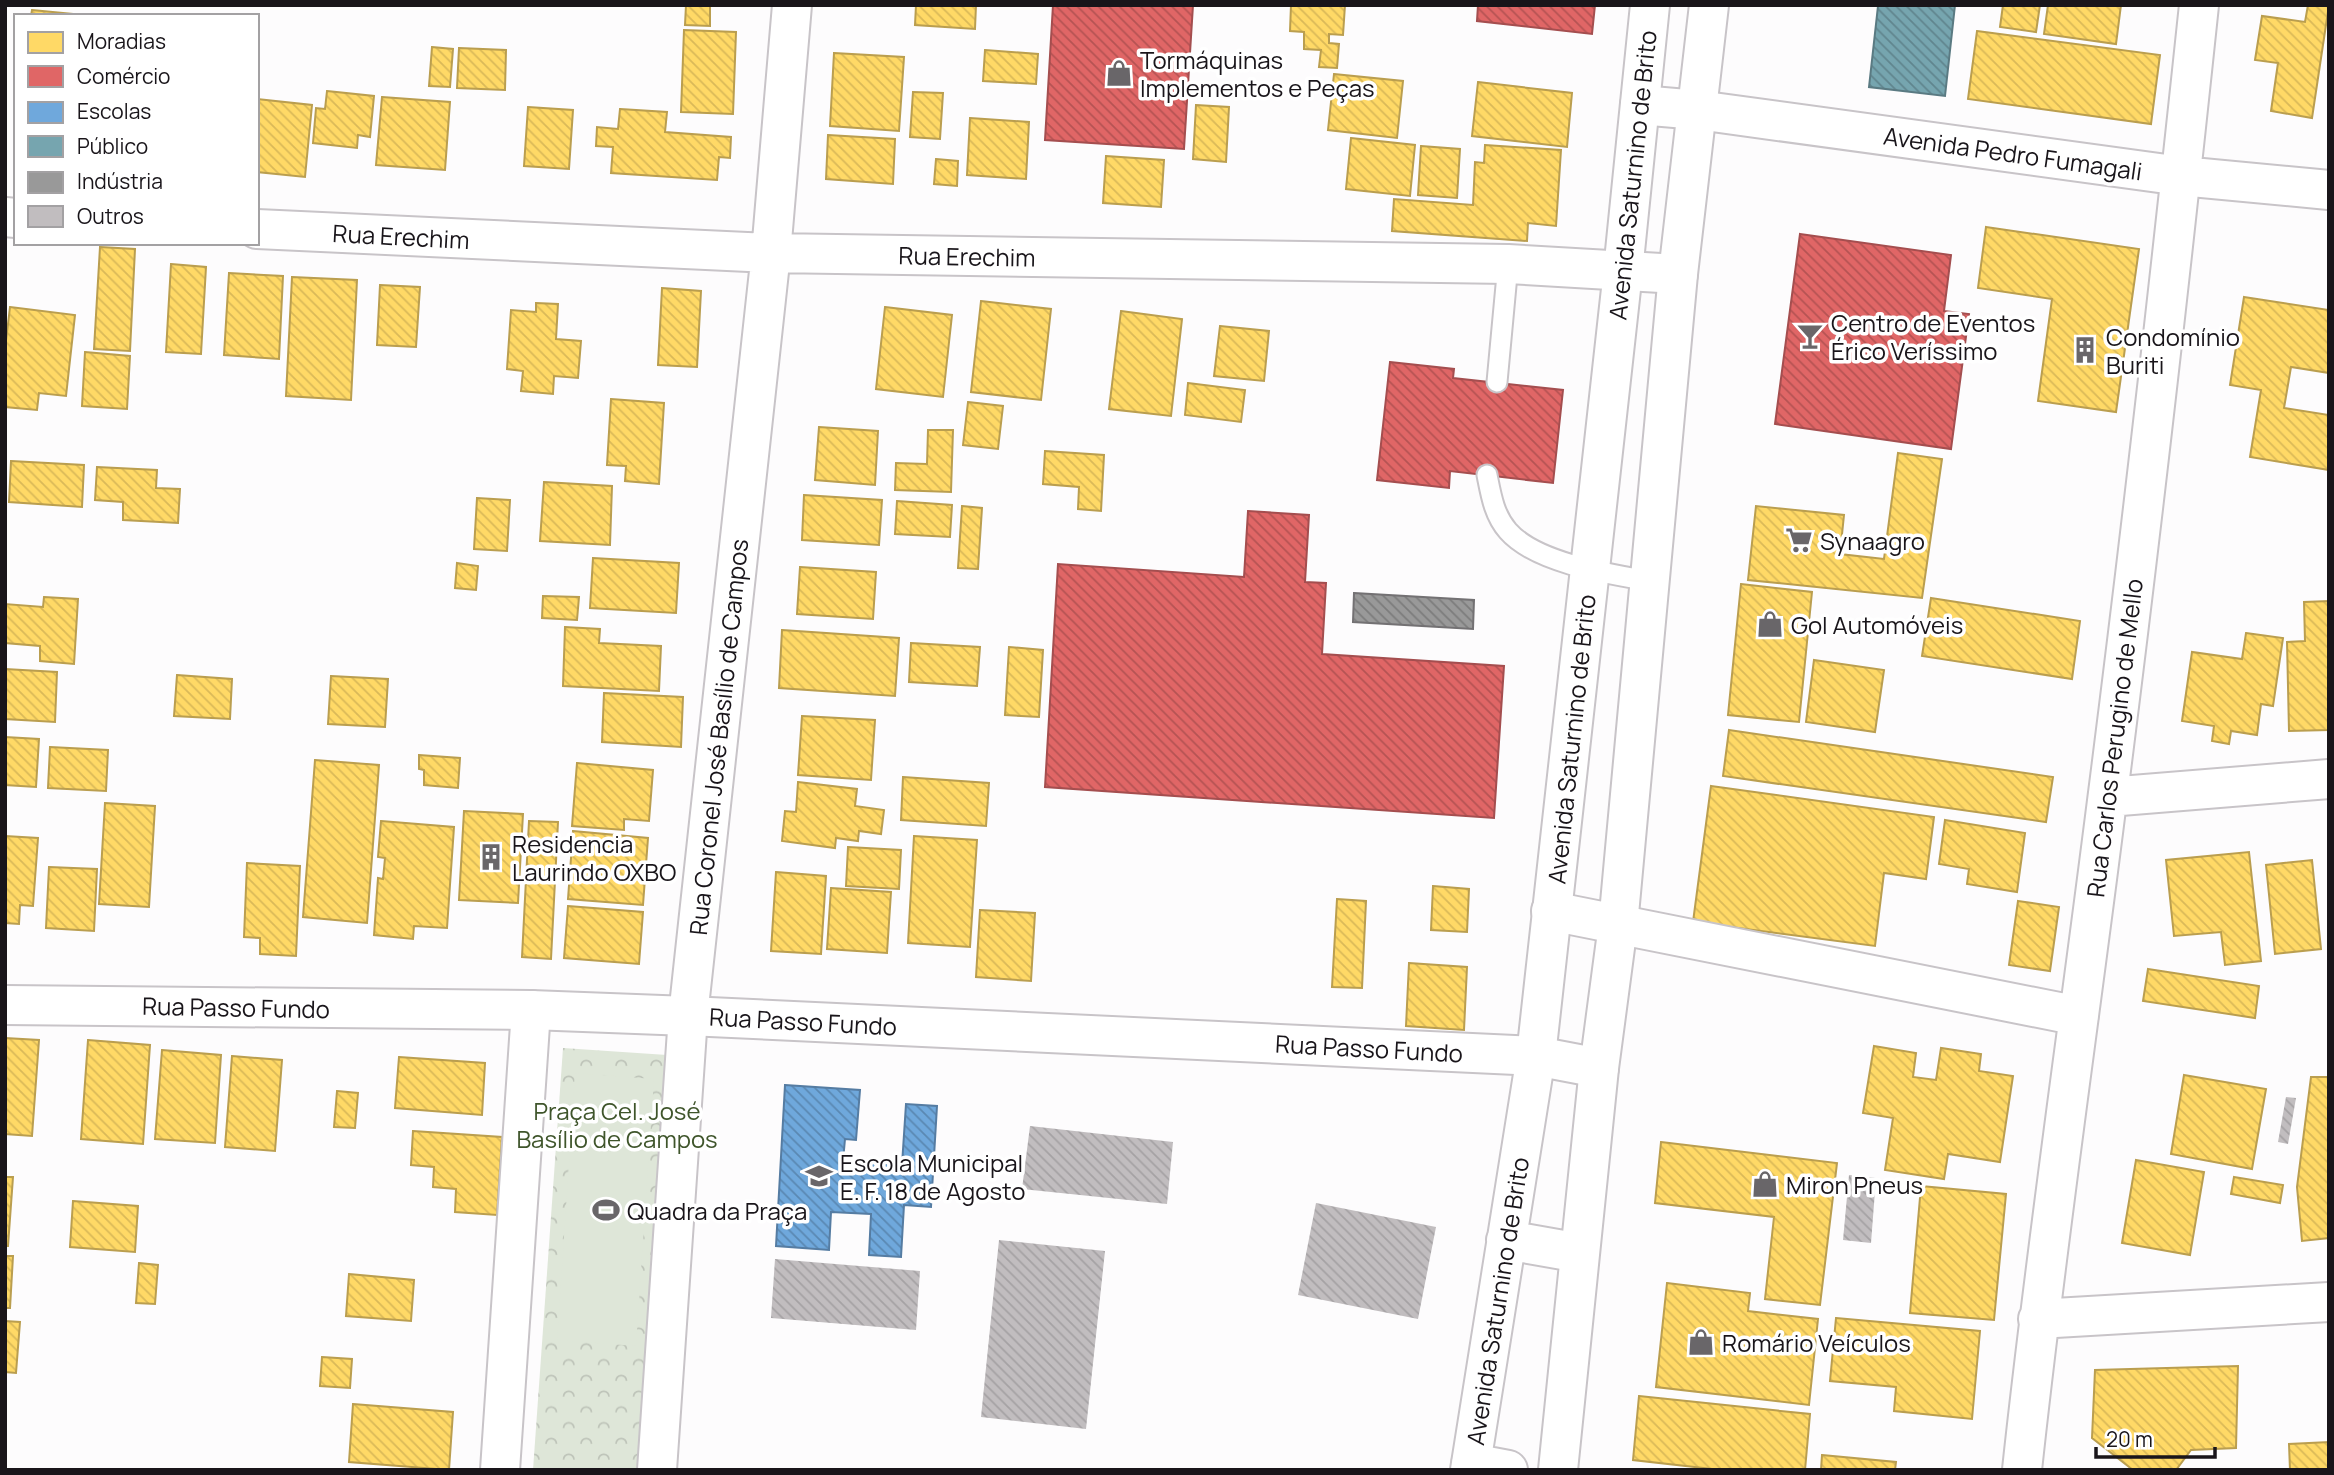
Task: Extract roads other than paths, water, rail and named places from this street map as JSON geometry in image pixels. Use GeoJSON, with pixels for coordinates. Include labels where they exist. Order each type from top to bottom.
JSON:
{"type":"FeatureCollection","features":[{"type":"Feature","properties":{"kind":"street","name":"Rua Coronel José Basílio de Campos"},"geometry":{"type":"LineString","coordinates":[[657,1470],[688,1016],[771,253],[792,5]]}},
{"type":"Feature","properties":{"kind":"street","name":"Avenida Saturnino de Brito"},"geometry":{"type":"LineString","coordinates":[[1470,1466],[1536,1056],[1650,5]]}},
{"type":"Feature","properties":{"kind":"street"},"geometry":{"type":"LineString","coordinates":[[1558,1470],[1599,1068],[1618,925],[1678,274],[1709,5]]}},
{"type":"Feature","properties":{"kind":"street","name":"Rua Carlos Perugino de Mello"},"geometry":{"type":"LineString","coordinates":[[2022,1470],[2038,1320],[2108,797],[2199,5]]}},
{"type":"Feature","properties":{"kind":"street","name":"Avenida Pedro Fumagali"},"geometry":{"type":"LineString","coordinates":[[1640,105],[1698,110],[2181,176],[2329,190]]}},
{"type":"Feature","properties":{"kind":"street","name":"Rua Erechim"},"geometry":{"type":"LineString","coordinates":[[259,229],[771,253],[1508,264],[1678,274]]}},
{"type":"Feature","properties":{"kind":"street"},"geometry":{"type":"LineString","coordinates":[[2108,797],[2329,779]]}},
{"type":"Feature","properties":{"kind":"street"},"geometry":{"type":"LineString","coordinates":[[1551,911],[2079,1016]]}},
{"type":"Feature","properties":{"kind":"street","name":"Rua Passo Fundo"},"geometry":{"type":"LineString","coordinates":[[5,1005],[531,1010],[688,1016],[1536,1056],[1599,1068]]}},
{"type":"Feature","properties":{"kind":"street"},"geometry":{"type":"LineString","coordinates":[[500,1470],[531,1010]]}},
{"type":"Feature","properties":{"kind":"street"},"geometry":{"type":"LineString","coordinates":[[1506,1240],[1580,1253]]}},
{"type":"Feature","properties":{"kind":"street"},"geometry":{"type":"LineString","coordinates":[[2038,1320],[2329,1302]]}},
{"type":"Feature","properties":{"kind":"street"},"geometry":{"type":"LineString","coordinates":[[1470,1466],[1508,1470]]}},
{"type":"Feature","properties":{"kind":"lane"},"geometry":{"type":"LineString","coordinates":[[1497,382],[1508,264]]}},
{"type":"Feature","properties":{"kind":"lane"},"geometry":{"type":"LineString","coordinates":[[1487,475],[1494,509],[1508,532],[1534,550],[1589,571],[1650,581]]}},
{"type":"Feature","properties":{"kind":"place","name":"Tormáquinas Implementos e Peças"},"geometry":{"type":"Point","coordinates":[1119,73]}},
{"type":"Feature","properties":{"kind":"place","name":"Centro de Eventos Érico Veríssimo"},"geometry":{"type":"Point","coordinates":[1810,336]}},
{"type":"Feature","properties":{"kind":"place","name":"Condomínio Buriti"},"geometry":{"type":"Point","coordinates":[2085,350]}},
{"type":"Feature","properties":{"kind":"place","name":"Synaagro"},"geometry":{"type":"Point","coordinates":[1799,540]}},
{"type":"Feature","properties":{"kind":"place","name":"Gol Automóveis"},"geometry":{"type":"Point","coordinates":[1770,624]}},
{"type":"Feature","properties":{"kind":"place","name":"Residencia Laurindo OXBO"},"geometry":{"type":"Point","coordinates":[491,857]}},
{"type":"Feature","properties":{"kind":"place","name":"Escola Municipal E. F. 18 de Agosto"},"geometry":{"type":"Point","coordinates":[819,1176]}},
{"type":"Feature","properties":{"kind":"place","name":"Miron Pneus"},"geometry":{"type":"Point","coordinates":[1765,1184]}},
{"type":"Feature","properties":{"kind":"place","name":"Quadra da Praça"},"geometry":{"type":"Point","coordinates":[606,1210]}},
{"type":"Feature","properties":{"kind":"place","name":"Romário Veículos"},"geometry":{"type":"Point","coordinates":[1701,1342]}},
{"type":"Feature","properties":{"kind":"park label","name":"Praça Cel. José Basílio de Campos"},"geometry":{"type":"Point","coordinates":[617,1124]}}]}
